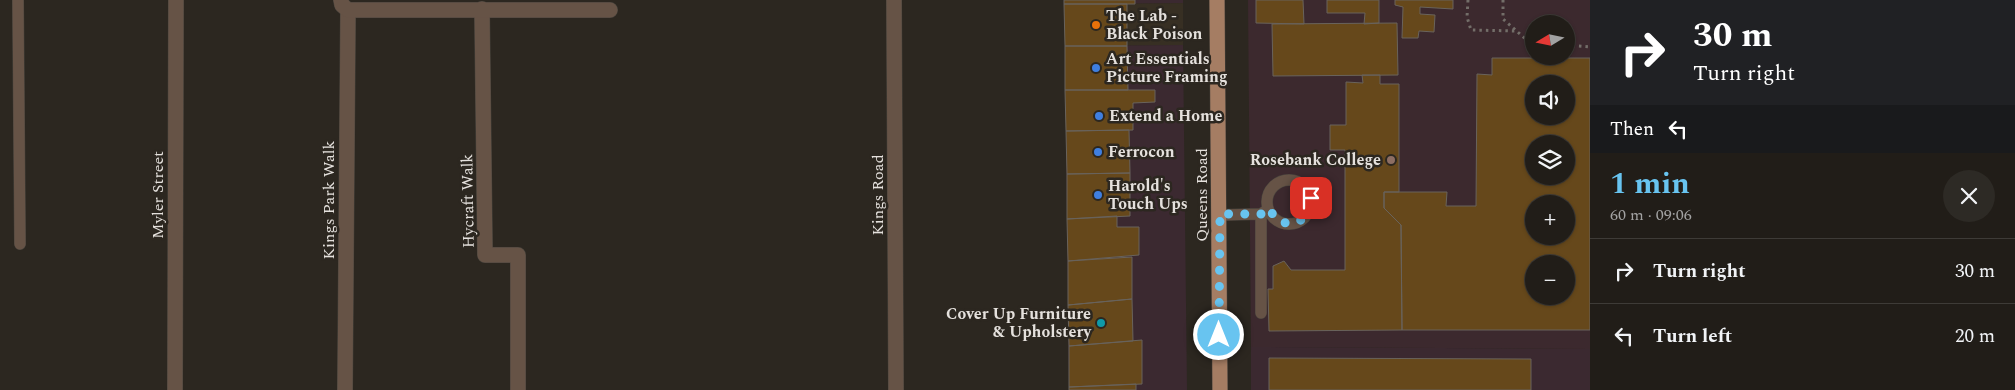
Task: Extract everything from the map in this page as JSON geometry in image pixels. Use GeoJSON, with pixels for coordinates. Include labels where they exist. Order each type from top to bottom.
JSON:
{"type":"FeatureCollection","features":[{"type":"Feature","properties":{"kind":"main road","name":"Queens Road"},"geometry":{"type":"LineString","coordinates":[[1217,0],[1220,390]]}},
{"type":"Feature","properties":{"kind":"street","name":"Myler Street"},"geometry":{"type":"LineString","coordinates":[[175,390],[176,0]]}},
{"type":"Feature","properties":{"kind":"street","name":"Kings Road"},"geometry":{"type":"LineString","coordinates":[[894,0],[896,390]]}},
{"type":"Feature","properties":{"kind":"street"},"geometry":{"type":"LineString","coordinates":[[344,5],[482,10],[610,10]]}},
{"type":"Feature","properties":{"kind":"street","name":"Kings Park Walk"},"geometry":{"type":"LineString","coordinates":[[344,5],[345,390]]}},
{"type":"Feature","properties":{"kind":"street","name":"Hycraft Walk"},"geometry":{"type":"LineString","coordinates":[[482,10],[485,255],[518,255],[518,390]]}},
{"type":"Feature","properties":{"kind":"lane"},"geometry":{"type":"LineString","coordinates":[[18,0],[20,244]]}},
{"type":"Feature","properties":{"kind":"lane"},"geometry":{"type":"LineString","coordinates":[[1220,214],[1265,211],[1261,313]]}},
{"type":"Feature","properties":{"kind":"path"},"geometry":{"type":"LineString","coordinates":[[1468,0],[1467,17],[1471,30],[1516,31]]}},
{"type":"Feature","properties":{"kind":"path"},"geometry":{"type":"LineString","coordinates":[[1503,0],[1503,19],[1525,39]]}},
{"type":"Feature","properties":{"kind":"path"},"geometry":{"type":"LineString","coordinates":[[1575,46],[1590,47]]}},
{"type":"Feature","properties":{"kind":"shaded area"},"geometry":{"type":"Polygon","coordinates":[[[1064,0],[1183,0],[1183,3],[1064,4],[1064,0]]]}},
{"type":"Feature","properties":{"kind":"shaded area","name":"Rosebank College"},"geometry":{"type":"Polygon","coordinates":[[[1248,0],[1590,0],[1590,349],[1251,347],[1248,0]]]}},
{"type":"Feature","properties":{"kind":"shaded area"},"geometry":{"type":"Polygon","coordinates":[[[1183,3],[1183,45],[1065,46],[1064,4],[1183,3]]]}},
{"type":"Feature","properties":{"kind":"shaded area"},"geometry":{"type":"Polygon","coordinates":[[[1183,45],[1187,390],[1069,390],[1065,46],[1183,45]]]}},
{"type":"Feature","properties":{"kind":"shaded area"},"geometry":{"type":"Polygon","coordinates":[[[1251,347],[1590,349],[1590,390],[1251,390],[1251,347]]]}},
{"type":"Feature","properties":{"kind":"building"},"geometry":{"type":"Polygon","coordinates":[[[1064,0],[1135,0],[1135,4],[1064,4],[1064,0]]]}},
{"type":"Feature","properties":{"kind":"building"},"geometry":{"type":"Polygon","coordinates":[[[1256,0],[1303,0],[1304,24],[1256,23],[1256,0]]]}},
{"type":"Feature","properties":{"kind":"building"},"geometry":{"type":"Polygon","coordinates":[[[1327,0],[1379,0],[1379,23],[1364,24],[1365,13],[1327,13],[1327,0]]]}},
{"type":"Feature","properties":{"kind":"building"},"geometry":{"type":"Polygon","coordinates":[[[1395,0],[1453,0],[1453,9],[1420,7],[1420,14],[1435,15],[1434,32],[1419,31],[1418,38],[1402,38],[1403,7],[1395,5],[1395,0]]]}},
{"type":"Feature","properties":{"kind":"building","name":"The Lab - Black Poison"},"geometry":{"type":"Polygon","coordinates":[[[1064,4],[1127,4],[1127,46],[1065,46],[1064,4]]]}},
{"type":"Feature","properties":{"kind":"building"},"geometry":{"type":"Polygon","coordinates":[[[1397,23],[1398,75],[1273,76],[1272,24],[1397,23]]]}},
{"type":"Feature","properties":{"kind":"building","name":"Art Essentials Picture Framing"},"geometry":{"type":"Polygon","coordinates":[[[1065,46],[1127,46],[1128,90],[1065,90],[1065,46]]]}},
{"type":"Feature","properties":{"kind":"building"},"geometry":{"type":"Polygon","coordinates":[[[1492,58],[1525,58],[1525,65],[1575,65],[1575,58],[1590,58],[1590,330],[1402,330],[1401,225],[1384,208],[1384,192],[1447,192],[1446,206],[1476,206],[1477,74],[1492,75],[1492,58]]]}},
{"type":"Feature","properties":{"kind":"building"},"geometry":{"type":"Polygon","coordinates":[[[1362,75],[1380,75],[1380,84],[1399,84],[1399,192],[1384,192],[1384,208],[1401,225],[1402,330],[1269,331],[1268,289],[1273,289],[1273,266],[1284,261],[1291,270],[1345,270],[1345,150],[1330,150],[1330,125],[1346,125],[1346,82],[1363,83],[1362,75]]]}},
{"type":"Feature","properties":{"kind":"building","name":"Extend a Home"},"geometry":{"type":"Polygon","coordinates":[[[1065,90],[1155,90],[1155,102],[1133,103],[1133,130],[1066,131],[1065,90]]]}},
{"type":"Feature","properties":{"kind":"building","name":"Ferrocon"},"geometry":{"type":"Polygon","coordinates":[[[1129,130],[1130,173],[1067,174],[1066,131],[1129,130]]]}},
{"type":"Feature","properties":{"kind":"building","name":"Harold's Touch Ups"},"geometry":{"type":"Polygon","coordinates":[[[1130,173],[1130,216],[1067,219],[1067,174],[1130,173]]]}},
{"type":"Feature","properties":{"kind":"building"},"geometry":{"type":"Polygon","coordinates":[[[1117,216],[1117,227],[1139,227],[1139,255],[1068,261],[1067,219],[1117,216]]]}},
{"type":"Feature","properties":{"kind":"building"},"geometry":{"type":"Polygon","coordinates":[[[1132,257],[1132,299],[1068,305],[1068,261],[1132,257]]]}},
{"type":"Feature","properties":{"kind":"building","name":"Cover Up Furniture & Upholstery"},"geometry":{"type":"Polygon","coordinates":[[[1132,299],[1133,341],[1069,346],[1068,305],[1132,299]]]}},
{"type":"Feature","properties":{"kind":"building"},"geometry":{"type":"Polygon","coordinates":[[[1142,340],[1142,384],[1069,387],[1069,346],[1142,340]]]}},
{"type":"Feature","properties":{"kind":"building"},"geometry":{"type":"Polygon","coordinates":[[[1269,358],[1531,359],[1531,390],[1269,390],[1269,358]]]}},
{"type":"Feature","properties":{"kind":"building"},"geometry":{"type":"Polygon","coordinates":[[[1136,384],[1136,390],[1069,390],[1069,387],[1136,384]]]}},
{"type":"Feature","properties":{"kind":"place","name":"The Lab - Black Poison"},"geometry":{"type":"Point","coordinates":[1096,25]}},
{"type":"Feature","properties":{"kind":"place","name":"Art Essentials Picture Framing"},"geometry":{"type":"Point","coordinates":[1096,68]}},
{"type":"Feature","properties":{"kind":"place","name":"Extend a Home"},"geometry":{"type":"Point","coordinates":[1099,116]}},
{"type":"Feature","properties":{"kind":"place","name":"Ferrocon"},"geometry":{"type":"Point","coordinates":[1098,152]}},
{"type":"Feature","properties":{"kind":"place","name":"Rosebank College"},"geometry":{"type":"Point","coordinates":[1391,160]}},
{"type":"Feature","properties":{"kind":"place","name":"Harold's Touch Ups"},"geometry":{"type":"Point","coordinates":[1098,195]}},
{"type":"Feature","properties":{"kind":"place","name":"Cover Up Furniture & Upholstery"},"geometry":{"type":"Point","coordinates":[1101,323]}},
{"type":"Feature","properties":{"kind":"route"},"geometry":{"type":"LineString","coordinates":[[1219,335],[1220,214],[1261,214],[1269,208],[1277,220],[1291,224],[1298,222],[1309,212],[1311,198]]}}]}
